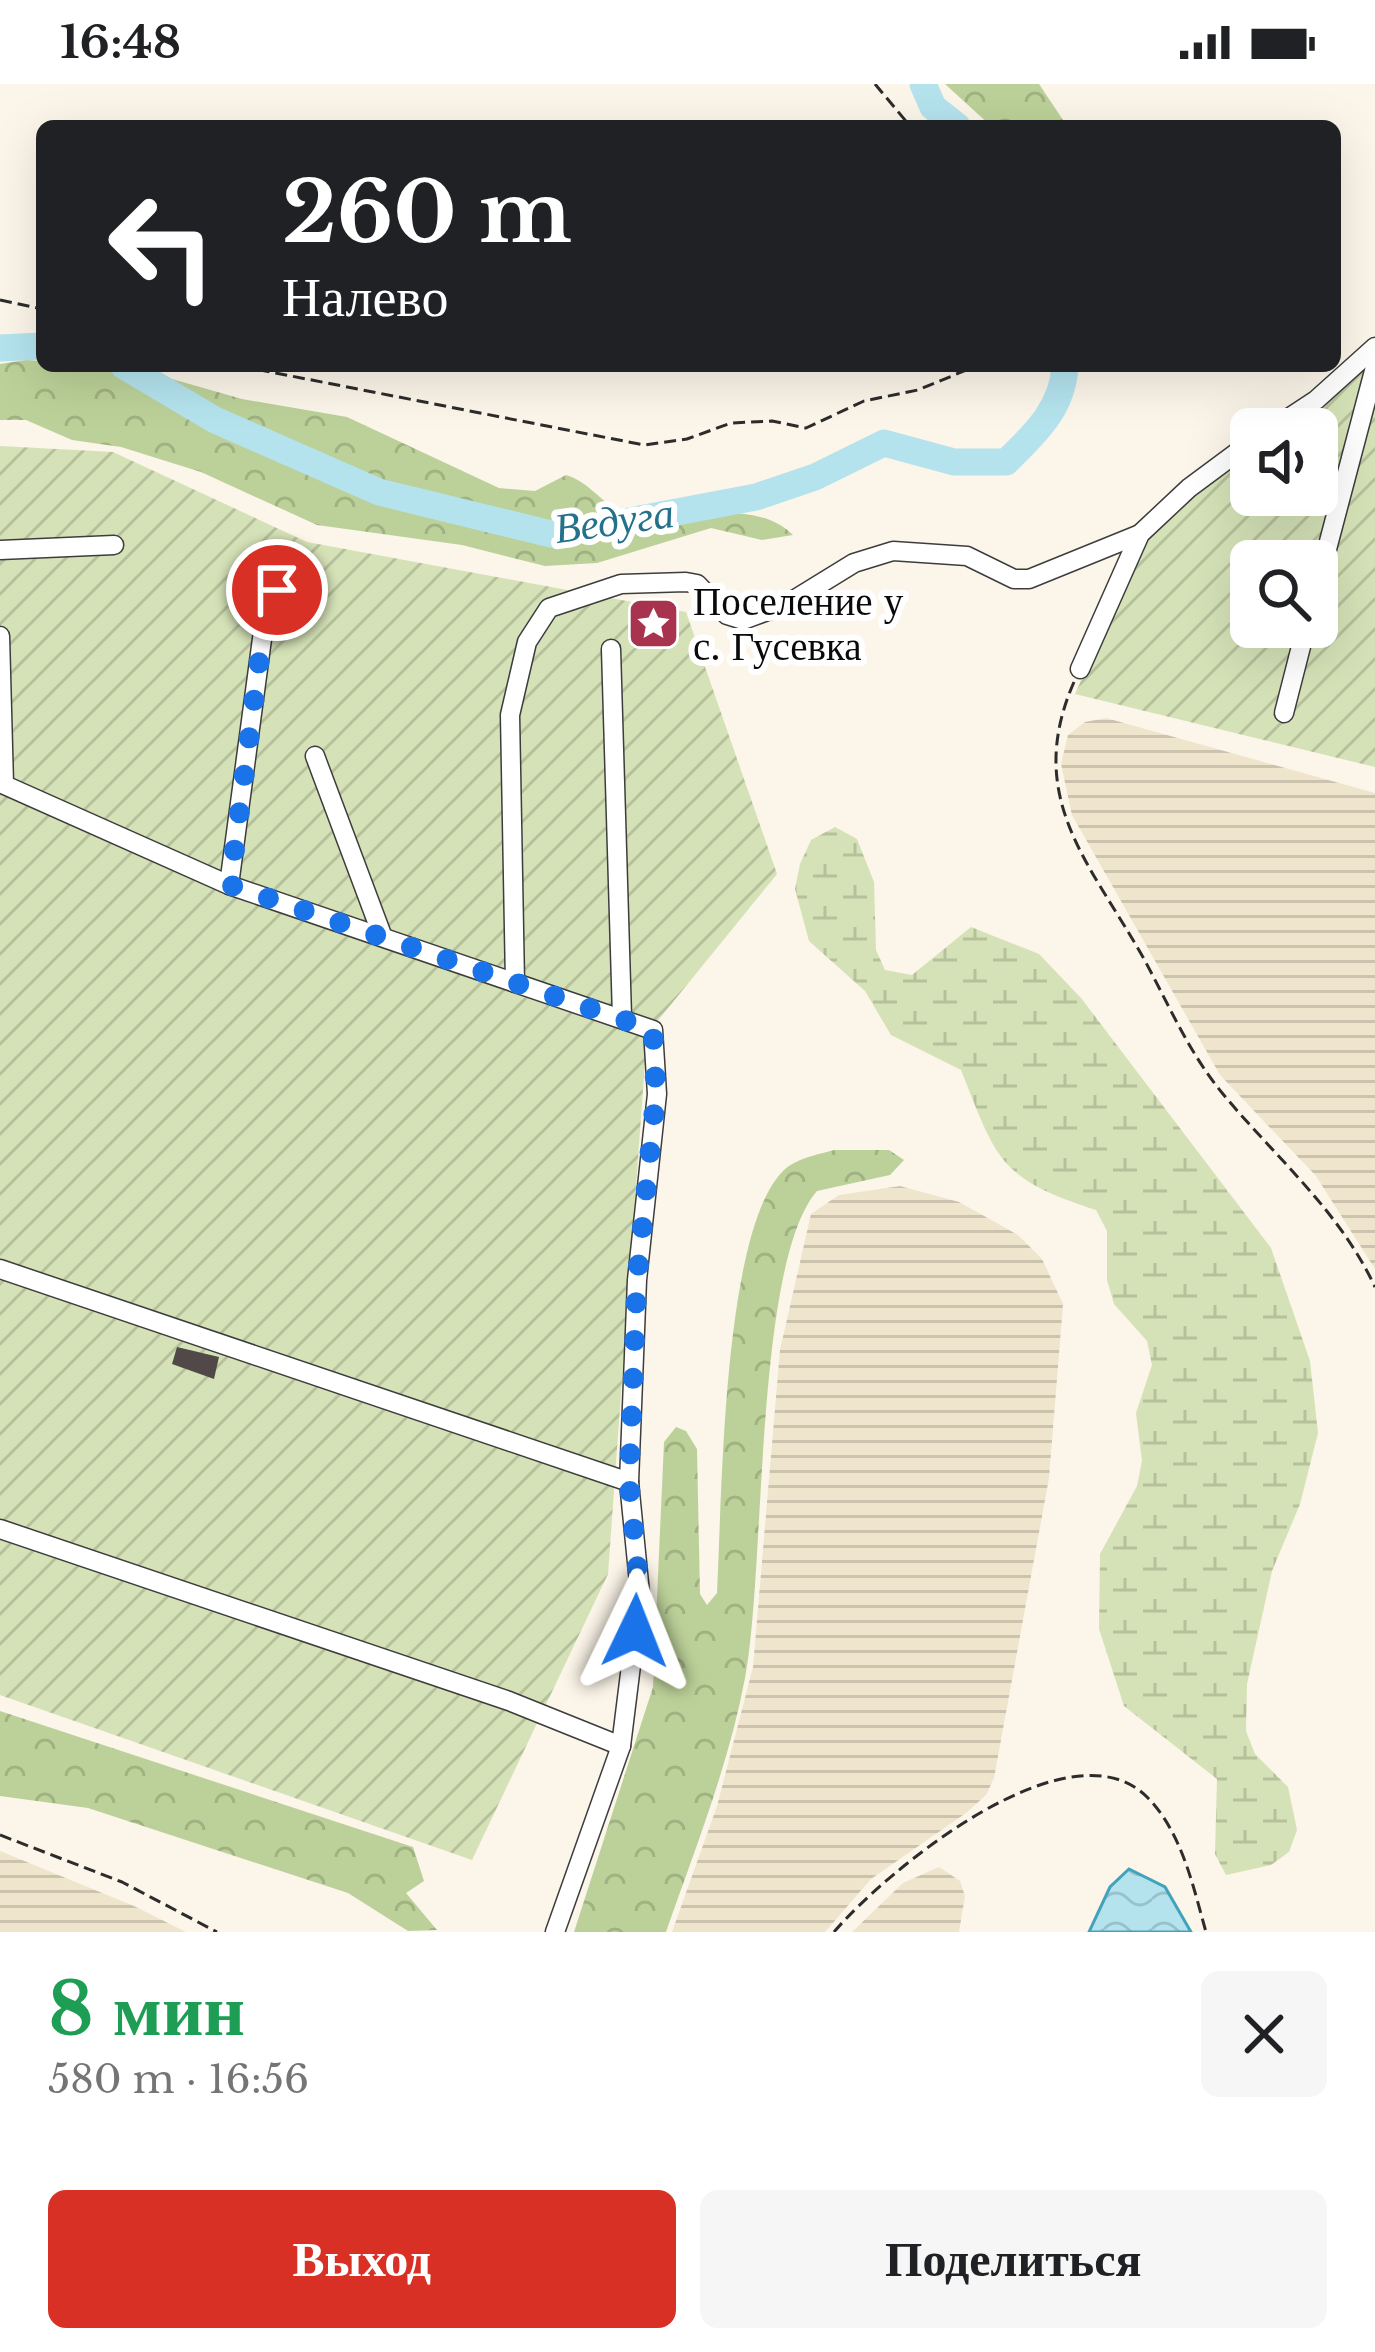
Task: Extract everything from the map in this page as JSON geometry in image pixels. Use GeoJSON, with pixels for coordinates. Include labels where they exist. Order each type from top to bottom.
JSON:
{"type":"FeatureCollection","features":[{"type":"Feature","properties":{"kind":"street"},"geometry":{"type":"LineString","coordinates":[[1304,408],[1375,346]]}},
{"type":"Feature","properties":{"kind":"street"},"geometry":{"type":"LineString","coordinates":[[1329,540],[1375,367]]}},
{"type":"Feature","properties":{"kind":"street"},"geometry":{"type":"LineString","coordinates":[[515,982],[510,715],[526,642],[549,608],[621,584],[697,584],[727,615],[743,620],[789,604],[874,554],[949,553],[1014,579],[1029,579],[1139,534],[1230,459]]}},
{"type":"Feature","properties":{"kind":"street"},"geometry":{"type":"LineString","coordinates":[[1080,669],[1139,534]]}},
{"type":"Feature","properties":{"kind":"street"},"geometry":{"type":"LineString","coordinates":[[0,550],[114,545]]}},
{"type":"Feature","properties":{"kind":"street"},"geometry":{"type":"LineString","coordinates":[[230,885],[264,624],[277,590]]}},
{"type":"Feature","properties":{"kind":"street"},"geometry":{"type":"LineString","coordinates":[[0,636],[2,783],[230,885],[653,1030],[656,1094],[637,1280],[629,1482],[640,1593],[621,1746],[555,1932]]}},
{"type":"Feature","properties":{"kind":"street"},"geometry":{"type":"LineString","coordinates":[[1284,713],[1301,648]]}},
{"type":"Feature","properties":{"kind":"street"},"geometry":{"type":"LineString","coordinates":[[611,649],[622,1017]]}},
{"type":"Feature","properties":{"kind":"street"},"geometry":{"type":"LineString","coordinates":[[315,756],[382,935]]}},
{"type":"Feature","properties":{"kind":"street"},"geometry":{"type":"LineString","coordinates":[[0,1269],[629,1482]]}},
{"type":"Feature","properties":{"kind":"street"},"geometry":{"type":"LineString","coordinates":[[0,1528],[509,1701],[621,1746]]}},
{"type":"Feature","properties":{"kind":"path"},"geometry":{"type":"LineString","coordinates":[[875,84],[905,120]]}},
{"type":"Feature","properties":{"kind":"path"},"geometry":{"type":"LineString","coordinates":[[0,300],[36,308]]}},
{"type":"Feature","properties":{"kind":"path"},"geometry":{"type":"LineString","coordinates":[[270,372],[644,445],[687,439],[731,424],[772,421],[806,428],[864,401],[918,390],[962,372]]}},
{"type":"Feature","properties":{"kind":"path"},"geometry":{"type":"LineString","coordinates":[[1080,669],[1054,754],[1057,790],[1082,862],[1220,1090],[1322,1201],[1375,1287]]}},
{"type":"Feature","properties":{"kind":"path"},"geometry":{"type":"LineString","coordinates":[[835,1932],[910,1858],[978,1815],[1077,1774],[1113,1778],[1146,1795],[1185,1859],[1206,1932]]}},
{"type":"Feature","properties":{"kind":"path"},"geometry":{"type":"LineString","coordinates":[[0,1834],[122,1882],[217,1932]]}},
{"type":"Feature","properties":{"kind":"shaded area"},"geometry":{"type":"Polygon","coordinates":[[[1106,718],[1375,793],[1375,1269],[1316,1176],[1220,1075],[1072,815],[1061,764],[1068,735],[1085,722],[1106,718]]]}},
{"type":"Feature","properties":{"kind":"shaded area"},"geometry":{"type":"Polygon","coordinates":[[[900,1186],[959,1202],[1018,1235],[1042,1259],[1063,1304],[1049,1478],[994,1778],[986,1795],[966,1813],[871,1879],[825,1932],[672,1932],[717,1806],[753,1667],[780,1350],[811,1214],[839,1195],[900,1186]]]}},
{"type":"Feature","properties":{"kind":"shaded area"},"geometry":{"type":"Polygon","coordinates":[[[0,1851],[134,1906],[186,1932],[0,1932],[0,1851]]]}},
{"type":"Feature","properties":{"kind":"shaded area"},"geometry":{"type":"Polygon","coordinates":[[[939,1867],[960,1881],[965,1896],[959,1932],[852,1932],[903,1883],[939,1867]]]}},
{"type":"Feature","properties":{"kind":"green space"},"geometry":{"type":"Polygon","coordinates":[[[945,84],[1039,84],[1063,120],[984,120],[945,84]]]}},
{"type":"Feature","properties":{"kind":"green space"},"geometry":{"type":"Polygon","coordinates":[[[1375,343],[1375,767],[1075,694],[1149,530],[1230,463],[1230,516],[1338,516],[1338,408],[1296,408],[1375,343]]]}},
{"type":"Feature","properties":{"kind":"green space"},"geometry":{"type":"Polygon","coordinates":[[[36,361],[36,372],[148,372],[242,399],[347,417],[499,488],[535,491],[566,475],[621,510],[756,516],[793,535],[762,540],[711,528],[597,563],[545,566],[462,545],[317,525],[201,472],[121,447],[72,440],[26,420],[0,420],[0,364],[36,361]]]}},
{"type":"Feature","properties":{"kind":"green space"},"geometry":{"type":"Polygon","coordinates":[[[0,446],[113,452],[307,542],[686,612],[777,874],[647,1034],[608,1574],[472,1860],[0,1695],[0,446]]]}},
{"type":"Feature","properties":{"kind":"green space"},"geometry":{"type":"Polygon","coordinates":[[[835,827],[857,839],[874,882],[876,950],[885,970],[912,975],[971,927],[1039,954],[1081,998],[1271,1248],[1310,1361],[1318,1433],[1300,1504],[1272,1571],[1247,1684],[1246,1731],[1255,1754],[1288,1787],[1297,1830],[1289,1852],[1271,1865],[1226,1875],[1215,1854],[1217,1779],[1124,1706],[1099,1629],[1100,1554],[1137,1486],[1142,1461],[1136,1413],[1152,1365],[1147,1341],[1114,1304],[1107,1280],[1107,1231],[1096,1210],[1039,1187],[1005,1162],[961,1070],[891,1035],[865,991],[809,941],[795,889],[800,864],[811,840],[835,827]]]}},
{"type":"Feature","properties":{"kind":"green space"},"geometry":{"type":"Polygon","coordinates":[[[834,1150],[889,1150],[904,1160],[890,1175],[817,1191],[797,1228],[772,1348],[745,1678],[710,1806],[666,1932],[574,1932],[653,1687],[664,1442],[676,1427],[686,1431],[697,1449],[700,1594],[707,1605],[717,1593],[729,1371],[748,1250],[763,1203],[783,1171],[800,1160],[834,1150]]]}},
{"type":"Feature","properties":{"kind":"green space"},"geometry":{"type":"Polygon","coordinates":[[[0,1711],[413,1847],[424,1881],[406,1893],[437,1930],[408,1931],[348,1893],[88,1808],[0,1796],[0,1711]]]}},
{"type":"Feature","properties":{"kind":"water"},"geometry":{"type":"Polygon","coordinates":[[[1129,1869],[1165,1887],[1191,1932],[1089,1932],[1110,1887],[1129,1869]]]}},
{"type":"Feature","properties":{"kind":"building"},"geometry":{"type":"Polygon","coordinates":[[[177,1347],[219,1357],[214,1379],[172,1364],[177,1347]]]}},
{"type":"Feature","properties":{"kind":"waterway","name":"Ведуга"},"geometry":{"type":"LineString","coordinates":[[923,84],[933,107],[949,120]]}},
{"type":"Feature","properties":{"kind":"waterway","name":"Ведуга"},"geometry":{"type":"LineString","coordinates":[[0,348],[36,346]]}},
{"type":"Feature","properties":{"kind":"waterway","name":"Ведуга"},"geometry":{"type":"LineString","coordinates":[[134,372],[215,420],[379,492],[555,535],[756,497],[815,477],[884,443],[954,462],[1006,462],[1053,407],[1064,372]]}},
{"type":"Feature","properties":{"kind":"place","name":"Поселение у с. Гусевка"},"geometry":{"type":"Point","coordinates":[654,623]}},
{"type":"Feature","properties":{"kind":"route"},"geometry":{"type":"LineString","coordinates":[[277,590],[264,624],[230,885],[653,1030],[656,1094],[637,1280],[629,1482],[640,1593],[635,1631]]}}]}
